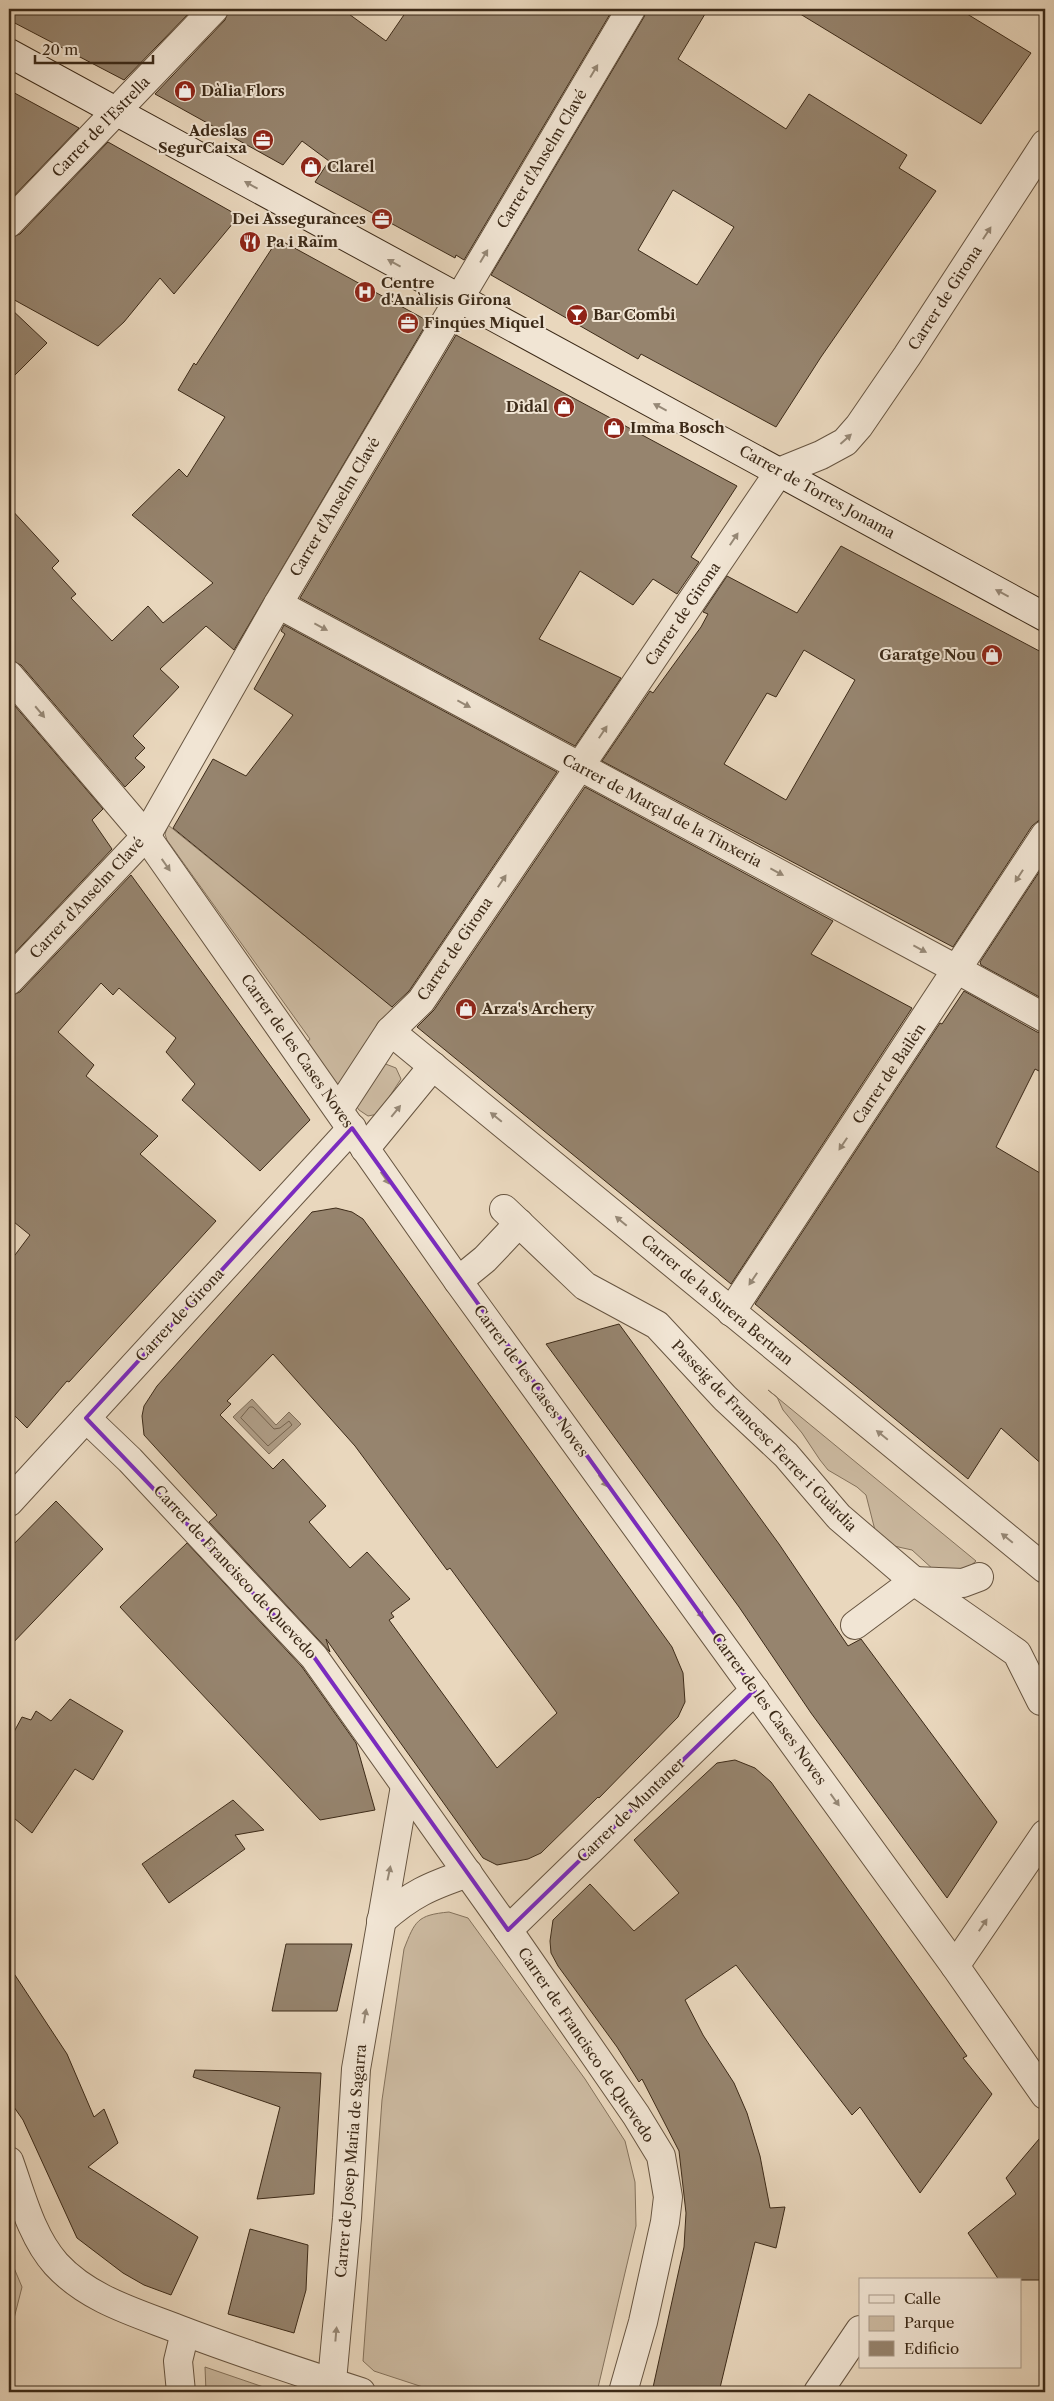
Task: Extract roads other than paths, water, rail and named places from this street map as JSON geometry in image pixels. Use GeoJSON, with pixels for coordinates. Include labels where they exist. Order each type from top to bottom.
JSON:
{"type":"FeatureCollection","features":[{"type":"Feature","properties":{"kind":"street","name":"Carrer de l'Estrella"},"geometry":{"type":"LineString","coordinates":[[9,223],[214,9]]}},
{"type":"Feature","properties":{"kind":"street","name":"Carrer d'Anselm Clavé"},"geometry":{"type":"LineString","coordinates":[[9,981],[146,836],[278,604],[631,9]]}},
{"type":"Feature","properties":{"kind":"street","name":"Carrer de Torres Jonama"},"geometry":{"type":"LineString","coordinates":[[9,52],[1045,617]]}},
{"type":"Feature","properties":{"kind":"street","name":"Carrer de Girona"},"geometry":{"type":"LineString","coordinates":[[9,1502],[352,1129],[390,1031],[421,1001],[779,472],[821,455],[845,442],[859,426],[907,356],[1045,144]]}},
{"type":"Feature","properties":{"kind":"street","name":"Carrer de Marçal de la Tinxeria"},"geometry":{"type":"LineString","coordinates":[[278,604],[1045,1018]]}},
{"type":"Feature","properties":{"kind":"street","name":"Carrer de les Cases Noves"},"geometry":{"type":"LineString","coordinates":[[9,675],[146,836],[458,1281],[955,1966],[1045,2095]]}},
{"type":"Feature","properties":{"kind":"street","name":"Carrer de Bailèn"},"geometry":{"type":"LineString","coordinates":[[731,1312],[958,970],[1045,835]]}},
{"type":"Feature","properties":{"kind":"street","name":"Carrer de la Surera Bertran"},"geometry":{"type":"LineString","coordinates":[[390,1031],[1045,1569]]}},
{"type":"Feature","properties":{"kind":"street"},"geometry":{"type":"LineString","coordinates":[[352,1129],[433,1066]]}},
{"type":"Feature","properties":{"kind":"street","name":"Passeig de Francesc Ferrer i Guàrdia"},"geometry":{"type":"LineString","coordinates":[[458,1281],[485,1259],[512,1216],[585,1286],[657,1325],[725,1398],[786,1455],[838,1517],[914,1581],[1017,1653],[1041,1701]]}},
{"type":"Feature","properties":{"kind":"street","name":"Carrer de Francisco de Quevedo"},"geometry":{"type":"LineString","coordinates":[[86,1418],[130,1460],[308,1649],[508,1930],[636,2115],[661,2156],[668,2197],[665,2222],[643,2322],[623,2392]]}},
{"type":"Feature","properties":{"kind":"street"},"geometry":{"type":"LineString","coordinates":[[855,1625],[914,1581],[964,1583],[979,1576]]}},
{"type":"Feature","properties":{"kind":"street","name":"Carrer de Muntaner"},"geometry":{"type":"LineString","coordinates":[[508,1930],[755,1690]]}},
{"type":"Feature","properties":{"kind":"street"},"geometry":{"type":"LineString","coordinates":[[381,1921],[405,1786]]}},
{"type":"Feature","properties":{"kind":"street"},"geometry":{"type":"LineString","coordinates":[[955,1966],[1045,1834]]}},
{"type":"Feature","properties":{"kind":"street"},"geometry":{"type":"LineString","coordinates":[[381,1921],[402,1902],[422,1890],[468,1873]]}},
{"type":"Feature","properties":{"kind":"street","name":"Carrer de Josep Maria de Sagarra"},"geometry":{"type":"LineString","coordinates":[[331,2388],[346,2218],[356,2070],[381,1921]]}},
{"type":"Feature","properties":{"kind":"street"},"geometry":{"type":"LineString","coordinates":[[9,2160],[36,2234],[55,2263],[78,2284],[104,2301],[331,2388],[361,2392]]}},
{"type":"Feature","properties":{"kind":"street"},"geometry":{"type":"LineString","coordinates":[[818,2392],[859,2331]]}},
{"type":"Feature","properties":{"kind":"street"},"geometry":{"type":"LineString","coordinates":[[180,2392],[178,2361],[185,2332]]}},
{"type":"Feature","properties":{"kind":"water"},"geometry":{"type":"Polygon","coordinates":[[[252,1399],[276,1425],[289,1412],[301,1424],[269,1454],[233,1417],[252,1399]]]}},
{"type":"Feature","properties":{"kind":"place","name":"Dàlia Flors"},"geometry":{"type":"Point","coordinates":[185,91]}},
{"type":"Feature","properties":{"kind":"place","name":"Adeslas SegurCaixa"},"geometry":{"type":"Point","coordinates":[263,140]}},
{"type":"Feature","properties":{"kind":"place","name":"Clarel"},"geometry":{"type":"Point","coordinates":[311,167]}},
{"type":"Feature","properties":{"kind":"place","name":"Dei Assegurances"},"geometry":{"type":"Point","coordinates":[382,219]}},
{"type":"Feature","properties":{"kind":"place","name":"Pa i Raïm"},"geometry":{"type":"Point","coordinates":[250,242]}},
{"type":"Feature","properties":{"kind":"place","name":"Centre d'Anàlisis Girona"},"geometry":{"type":"Point","coordinates":[365,292]}},
{"type":"Feature","properties":{"kind":"place","name":"Bar Combi"},"geometry":{"type":"Point","coordinates":[577,315]}},
{"type":"Feature","properties":{"kind":"place","name":"Finques Miquel"},"geometry":{"type":"Point","coordinates":[408,323]}},
{"type":"Feature","properties":{"kind":"place","name":"Didal"},"geometry":{"type":"Point","coordinates":[564,407]}},
{"type":"Feature","properties":{"kind":"place","name":"Imma Bosch"},"geometry":{"type":"Point","coordinates":[614,428]}},
{"type":"Feature","properties":{"kind":"place","name":"Garatge Nou"},"geometry":{"type":"Point","coordinates":[992,655]}},
{"type":"Feature","properties":{"kind":"place","name":"Arza's Archery"},"geometry":{"type":"Point","coordinates":[466,1009]}}]}
